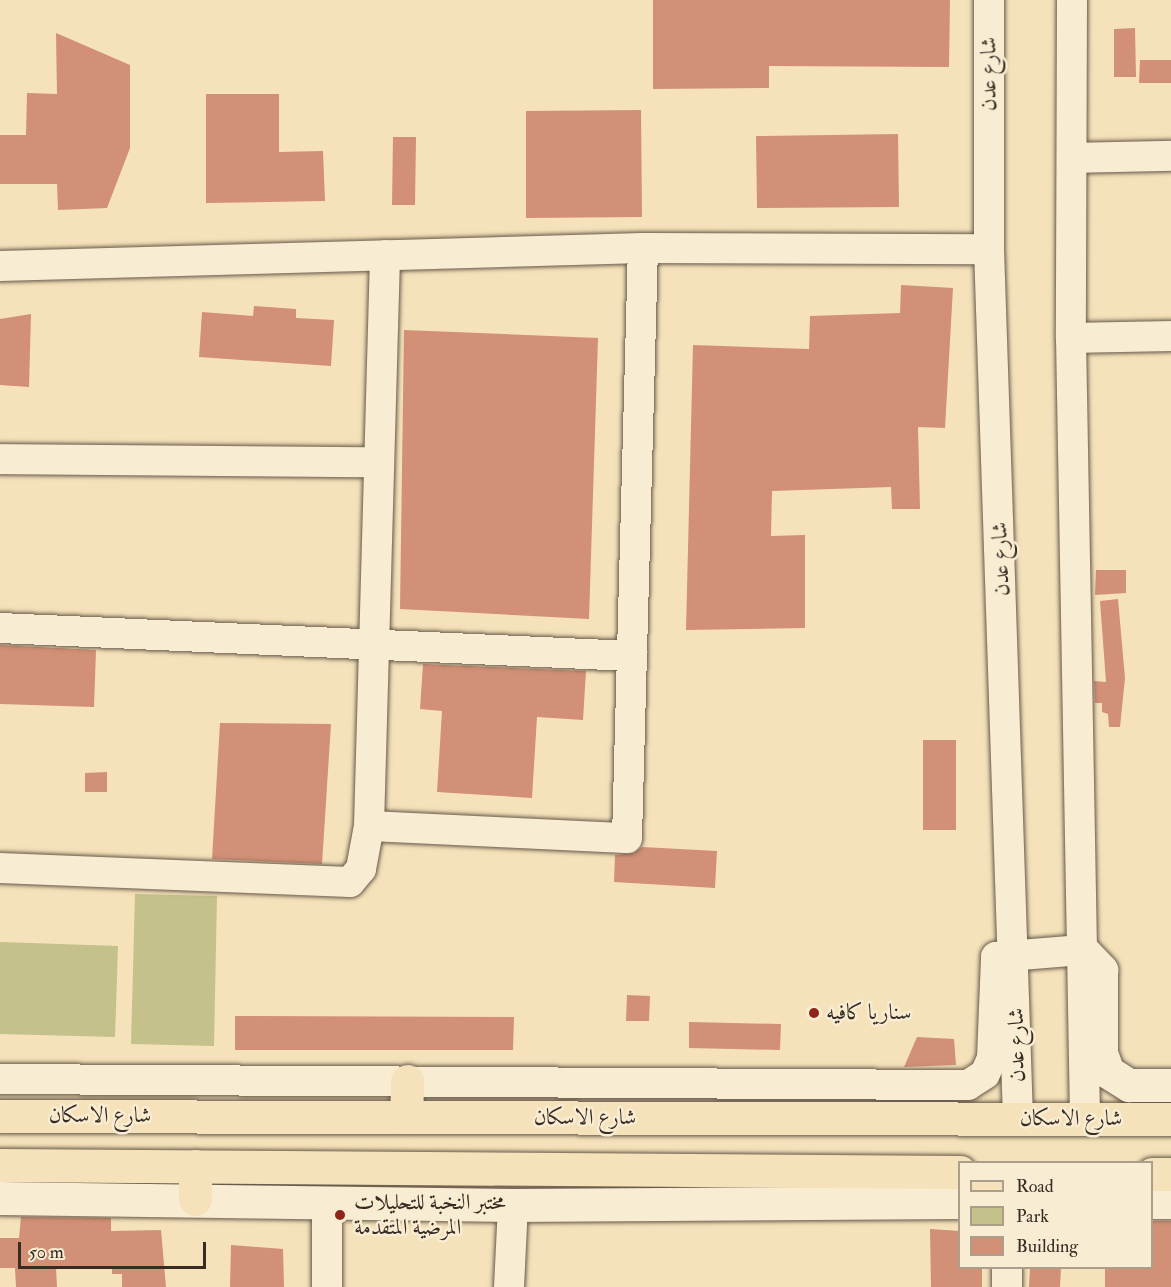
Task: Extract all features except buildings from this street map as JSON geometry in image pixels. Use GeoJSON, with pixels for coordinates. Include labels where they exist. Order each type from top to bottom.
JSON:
{"type":"FeatureCollection","features":[{"type":"Feature","properties":{"kind":"main road"},"geometry":{"type":"LineString","coordinates":[[406,1117],[407,1081]]}},
{"type":"Feature","properties":{"kind":"main road","name":"شارع الاسكان"},"geometry":{"type":"LineString","coordinates":[[0,1116],[1171,1119]]}},
{"type":"Feature","properties":{"kind":"main road"},"geometry":{"type":"LineString","coordinates":[[0,1165],[958,1172]]}},
{"type":"Feature","properties":{"kind":"main road"},"geometry":{"type":"LineString","coordinates":[[195,1166],[195,1199]]}},
{"type":"Feature","properties":{"kind":"main road"},"geometry":{"type":"LineString","coordinates":[[1153,1174],[1171,1174]]}},
{"type":"Feature","properties":{"kind":"street","name":"شارع عدن"},"geometry":{"type":"LineString","coordinates":[[989,0],[989,249],[1015,953],[1018,1119]]}},
{"type":"Feature","properties":{"kind":"street"},"geometry":{"type":"LineString","coordinates":[[1072,0],[1071,338],[1085,1119]]}},
{"type":"Feature","properties":{"kind":"street"},"geometry":{"type":"LineString","coordinates":[[1072,158],[1171,156]]}},
{"type":"Feature","properties":{"kind":"street"},"geometry":{"type":"LineString","coordinates":[[0,266],[644,248],[989,249]]}},
{"type":"Feature","properties":{"kind":"street"},"geometry":{"type":"LineString","coordinates":[[369,826],[627,838],[644,248]]}},
{"type":"Feature","properties":{"kind":"street"},"geometry":{"type":"LineString","coordinates":[[0,868],[350,882],[361,869],[369,826],[385,255]]}},
{"type":"Feature","properties":{"kind":"street"},"geometry":{"type":"LineString","coordinates":[[1071,338],[1171,336]]}},
{"type":"Feature","properties":{"kind":"street"},"geometry":{"type":"LineString","coordinates":[[0,459],[379,462]]}},
{"type":"Feature","properties":{"kind":"street"},"geometry":{"type":"LineString","coordinates":[[0,628],[374,641],[632,656]]}},
{"type":"Feature","properties":{"kind":"street"},"geometry":{"type":"LineString","coordinates":[[0,1079],[968,1085],[985,1074],[992,1058],[992,963],[999,955],[1082,951],[1101,969],[1101,1053],[1108,1072],[1129,1084],[1171,1085]]}},
{"type":"Feature","properties":{"kind":"street"},"geometry":{"type":"LineString","coordinates":[[0,1198],[513,1205],[958,1202]]}},
{"type":"Feature","properties":{"kind":"street"},"geometry":{"type":"LineString","coordinates":[[327,1202],[327,1287]]}},
{"type":"Feature","properties":{"kind":"street"},"geometry":{"type":"LineString","coordinates":[[1153,1202],[1171,1202]]}},
{"type":"Feature","properties":{"kind":"street"},"geometry":{"type":"LineString","coordinates":[[509,1287],[513,1205]]}},
{"type":"Feature","properties":{"kind":"street"},"geometry":{"type":"LineString","coordinates":[[1007,1287],[1008,1269]]}},
{"type":"Feature","properties":{"kind":"green space"},"geometry":{"type":"Polygon","coordinates":[[[135,894],[217,896],[214,1046],[131,1044],[135,894]]]}},
{"type":"Feature","properties":{"kind":"green space"},"geometry":{"type":"Polygon","coordinates":[[[0,942],[118,946],[115,1037],[0,1034],[0,942]]]}},
{"type":"Feature","properties":{"kind":"place","name":"سناريا كافيه"},"geometry":{"type":"Point","coordinates":[814,1013]}},
{"type":"Feature","properties":{"kind":"place","name":"مختبر النخبة للتحليلات المرضية المتقدمة"},"geometry":{"type":"Point","coordinates":[340,1215]}}]}
